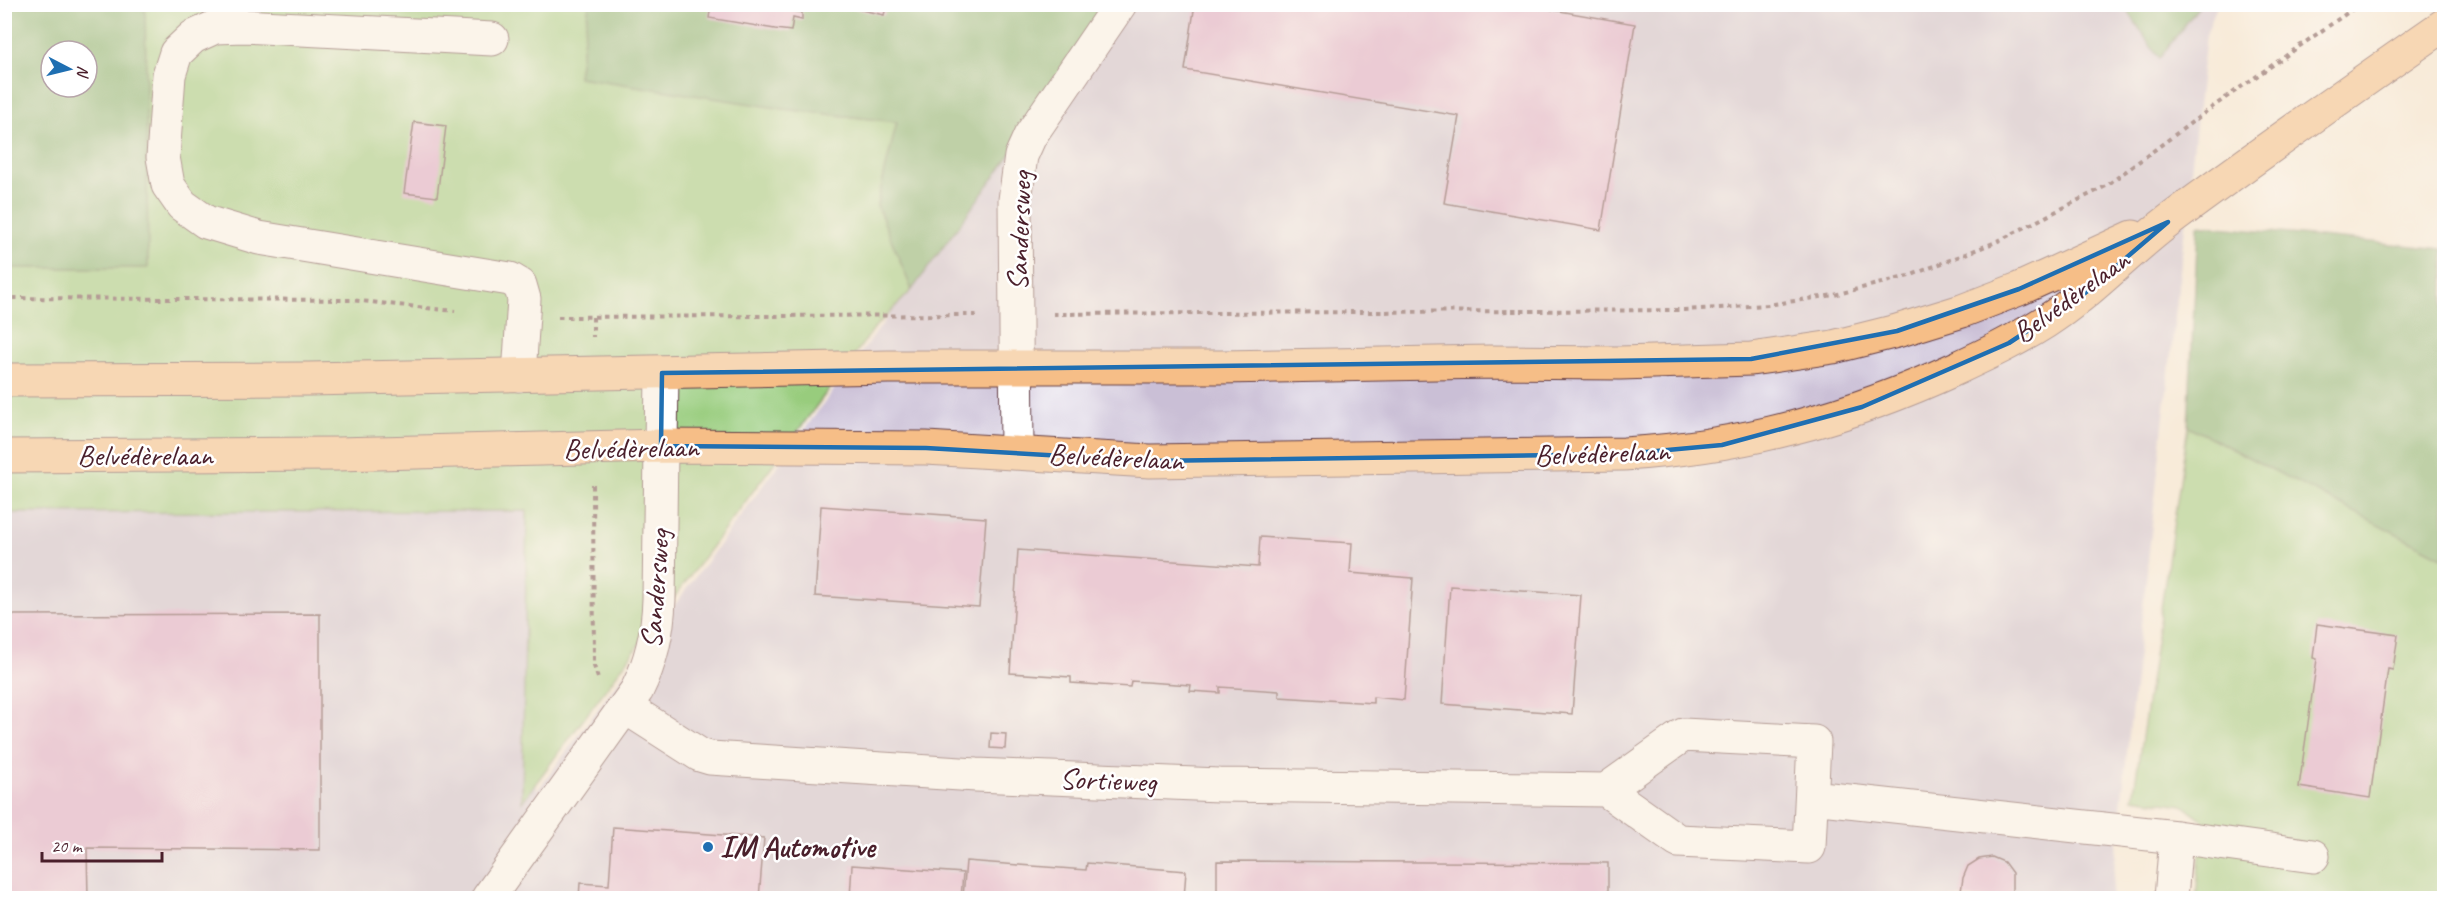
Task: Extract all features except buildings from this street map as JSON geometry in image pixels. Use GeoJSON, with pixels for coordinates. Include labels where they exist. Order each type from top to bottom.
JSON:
{"type":"FeatureCollection","features":[{"type":"Feature","properties":{"kind":"main road","name":"Belvédèrelaan"},"geometry":{"type":"LineString","coordinates":[[4,456],[337,454],[661,446],[840,446],[1017,452],[1150,460],[1253,460],[1624,454],[1722,445],[1806,425],[1862,407],[1917,386],[2009,343],[2046,322],[2085,293],[2168,222],[2445,25]]}},
{"type":"Feature","properties":{"kind":"main road","name":"Belvédèrelaan"},"geometry":{"type":"LineString","coordinates":[[4,380],[309,379],[876,368],[1685,362],[1792,354],[1897,331],[1962,311],[2019,289],[2168,222]]}},
{"type":"Feature","properties":{"kind":"street","name":"Sandersweg"},"geometry":{"type":"LineString","coordinates":[[1017,452],[1015,200],[1021,156],[1030,136],[1120,4]]}},
{"type":"Feature","properties":{"kind":"street"},"geometry":{"type":"LineString","coordinates":[[492,39],[244,26],[215,27],[193,37],[176,53],[170,75],[163,158],[168,185],[182,205],[206,222],[259,237],[510,279],[520,285],[524,299],[519,375]]}},
{"type":"Feature","properties":{"kind":"street","name":"Sandersweg"},"geometry":{"type":"LineString","coordinates":[[489,898],[637,690],[652,657],[658,623],[662,373]]}},
{"type":"Feature","properties":{"kind":"street","name":"Sortieweg"},"geometry":{"type":"LineString","coordinates":[[625,707],[700,755],[710,758],[976,775],[1219,785],[1606,790]]}},
{"type":"Feature","properties":{"kind":"street"},"geometry":{"type":"LineString","coordinates":[[1683,735],[1814,742],[1809,847],[1678,841],[1606,790],[1683,735]]}},
{"type":"Feature","properties":{"kind":"street"},"geometry":{"type":"LineString","coordinates":[[1812,797],[2176,837],[2313,856]]}},
{"type":"Feature","properties":{"kind":"street"},"geometry":{"type":"LineString","coordinates":[[2171,898],[2176,837]]}},
{"type":"Feature","properties":{"kind":"path"},"geometry":{"type":"LineString","coordinates":[[1017,315],[1684,310],[1768,305],[1844,293],[1909,276],[1953,261],[1996,242],[2106,186],[2230,94],[2360,4]]}},
{"type":"Feature","properties":{"kind":"path"},"geometry":{"type":"LineString","coordinates":[[592,374],[593,317]]}},
{"type":"Feature","properties":{"kind":"path"},"geometry":{"type":"LineString","coordinates":[[593,448],[594,666],[598,680]]}},
{"type":"Feature","properties":{"kind":"highlighted area"},"geometry":{"type":"Polygon","coordinates":[[[2168,222],[2085,293],[2009,343],[1862,407],[1722,445],[1624,454],[1150,461],[926,448],[661,446],[662,373],[1751,359],[1897,331],[2019,289],[2168,222]]]}},
{"type":"Feature","properties":{"kind":"shaded area"},"geometry":{"type":"Polygon","coordinates":[[[1118,5],[2217,5],[2206,35],[2111,898],[5,898],[4,511],[530,508],[537,791],[1118,5]]]}},
{"type":"Feature","properties":{"kind":"green space"},"geometry":{"type":"Polygon","coordinates":[[[589,4],[578,76],[784,109],[897,122],[877,205],[912,290],[876,326],[522,802],[527,511],[5,513],[4,268],[148,268],[145,5],[589,4]]]}},
{"type":"Feature","properties":{"kind":"green space"},"geometry":{"type":"Polygon","coordinates":[[[4,5],[145,5],[148,268],[5,268],[4,5]]]}},
{"type":"Feature","properties":{"kind":"green space"},"geometry":{"type":"Polygon","coordinates":[[[589,5],[1119,5],[912,290],[877,205],[897,122],[784,109],[578,77],[589,5]]]}},
{"type":"Feature","properties":{"kind":"green space"},"geometry":{"type":"Polygon","coordinates":[[[2124,5],[2200,5],[2159,59],[2124,5]]]}},
{"type":"Feature","properties":{"kind":"green space"},"geometry":{"type":"Polygon","coordinates":[[[2198,225],[2444,249],[2444,558],[2188,426],[2198,225]]]}},
{"type":"Feature","properties":{"kind":"green space"},"geometry":{"type":"Polygon","coordinates":[[[2188,426],[2444,558],[2444,898],[2196,898],[2203,820],[2183,805],[2133,798],[2188,426]]]}},
{"type":"Feature","properties":{"kind":"place","name":"IM Automotive"},"geometry":{"type":"Point","coordinates":[708,847]}}]}
